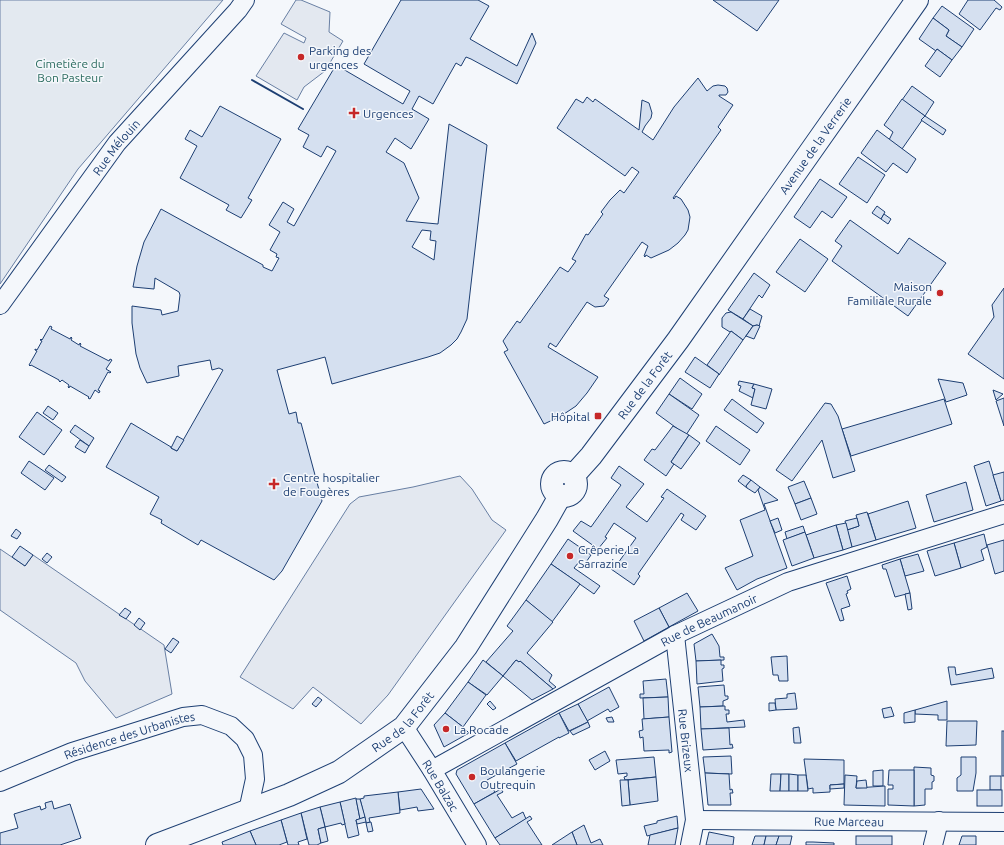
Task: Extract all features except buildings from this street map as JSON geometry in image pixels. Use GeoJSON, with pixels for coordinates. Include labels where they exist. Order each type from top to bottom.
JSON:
{"type":"FeatureCollection","features":[{"type":"Feature","properties":{"kind":"main road","name":"Avenue de la Verrerie"},"geometry":{"type":"LineString","coordinates":[[712,291],[917,0]]}},
{"type":"Feature","properties":{"kind":"main road","name":"Rue de la Forêt"},"geometry":{"type":"LineString","coordinates":[[157,845],[248,812],[339,772],[404,727],[466,647],[560,496],[566,497],[575,491],[576,480],[573,476],[595,450],[712,291]]}},
{"type":"Feature","properties":{"kind":"street","name":"Rue Mélouin"},"geometry":{"type":"LineString","coordinates":[[0,305],[117,143],[238,10],[245,0]]}},
{"type":"Feature","properties":{"kind":"street","name":"Rue de Beaumanoir"},"geometry":{"type":"LineString","coordinates":[[432,770],[675,635],[788,582],[1004,514]]}},
{"type":"Feature","properties":{"kind":"street","name":"Rue Brizeux"},"geometry":{"type":"LineString","coordinates":[[675,635],[695,820],[690,845]]}},
{"type":"Feature","properties":{"kind":"street","name":"Résidence des Urbanistes"},"geometry":{"type":"LineString","coordinates":[[3,778],[72,752],[183,717],[202,716],[231,726],[245,739],[253,755],[255,779],[248,812]]}},
{"type":"Feature","properties":{"kind":"street","name":"Rue Balzac"},"geometry":{"type":"LineString","coordinates":[[404,727],[477,845]]}},
{"type":"Feature","properties":{"kind":"street","name":"Rue Marceau"},"geometry":{"type":"LineString","coordinates":[[695,820],[1004,822]]}},
{"type":"Feature","properties":{"kind":"street"},"geometry":{"type":"LineString","coordinates":[[933,845],[939,821]]}},
{"type":"Feature","properties":{"kind":"green space","name":"Cimetière du Bon Pasteur"},"geometry":{"type":"Polygon","coordinates":[[[0,0],[223,0],[78,169],[0,284],[0,0]]]}},
{"type":"Feature","properties":{"kind":"shaded area","name":"Parking des urgences"},"geometry":{"type":"Polygon","coordinates":[[[296,0],[301,0],[330,12],[329,32],[343,41],[325,71],[304,87],[297,100],[256,76],[284,33],[304,43],[306,38],[281,24],[296,0]]]}},
{"type":"Feature","properties":{"kind":"shaded area"},"geometry":{"type":"Polygon","coordinates":[[[460,476],[472,489],[492,520],[506,530],[388,695],[361,724],[313,687],[293,709],[240,677],[350,504],[359,497],[413,487],[460,476]]]}},
{"type":"Feature","properties":{"kind":"shaded area"},"geometry":{"type":"Polygon","coordinates":[[[0,549],[25,566],[33,555],[164,645],[172,694],[116,718],[85,681],[76,663],[0,610],[0,549]]]}},
{"type":"Feature","properties":{"kind":"wall"},"geometry":{"type":"LineString","coordinates":[[252,80],[303,109]]}},
{"type":"Feature","properties":{"kind":"place","name":"Parking des urgences"},"geometry":{"type":"Point","coordinates":[301,57]}},
{"type":"Feature","properties":{"kind":"place","name":"Urgences"},"geometry":{"type":"Point","coordinates":[354,113]}},
{"type":"Feature","properties":{"kind":"place","name":"Maison Familiale Rurale"},"geometry":{"type":"Point","coordinates":[940,293]}},
{"type":"Feature","properties":{"kind":"place","name":"Hôpital"},"geometry":{"type":"Point","coordinates":[598,416]}},
{"type":"Feature","properties":{"kind":"place","name":"Centre hospitalier de Fougères"},"geometry":{"type":"Point","coordinates":[274,484]}},
{"type":"Feature","properties":{"kind":"place","name":"Crêperie La Sarrazine"},"geometry":{"type":"Point","coordinates":[570,556]}},
{"type":"Feature","properties":{"kind":"place","name":"La Rocade"},"geometry":{"type":"Point","coordinates":[446,729]}},
{"type":"Feature","properties":{"kind":"place","name":"Boulangerie Outrequin"},"geometry":{"type":"Point","coordinates":[472,777]}}]}
